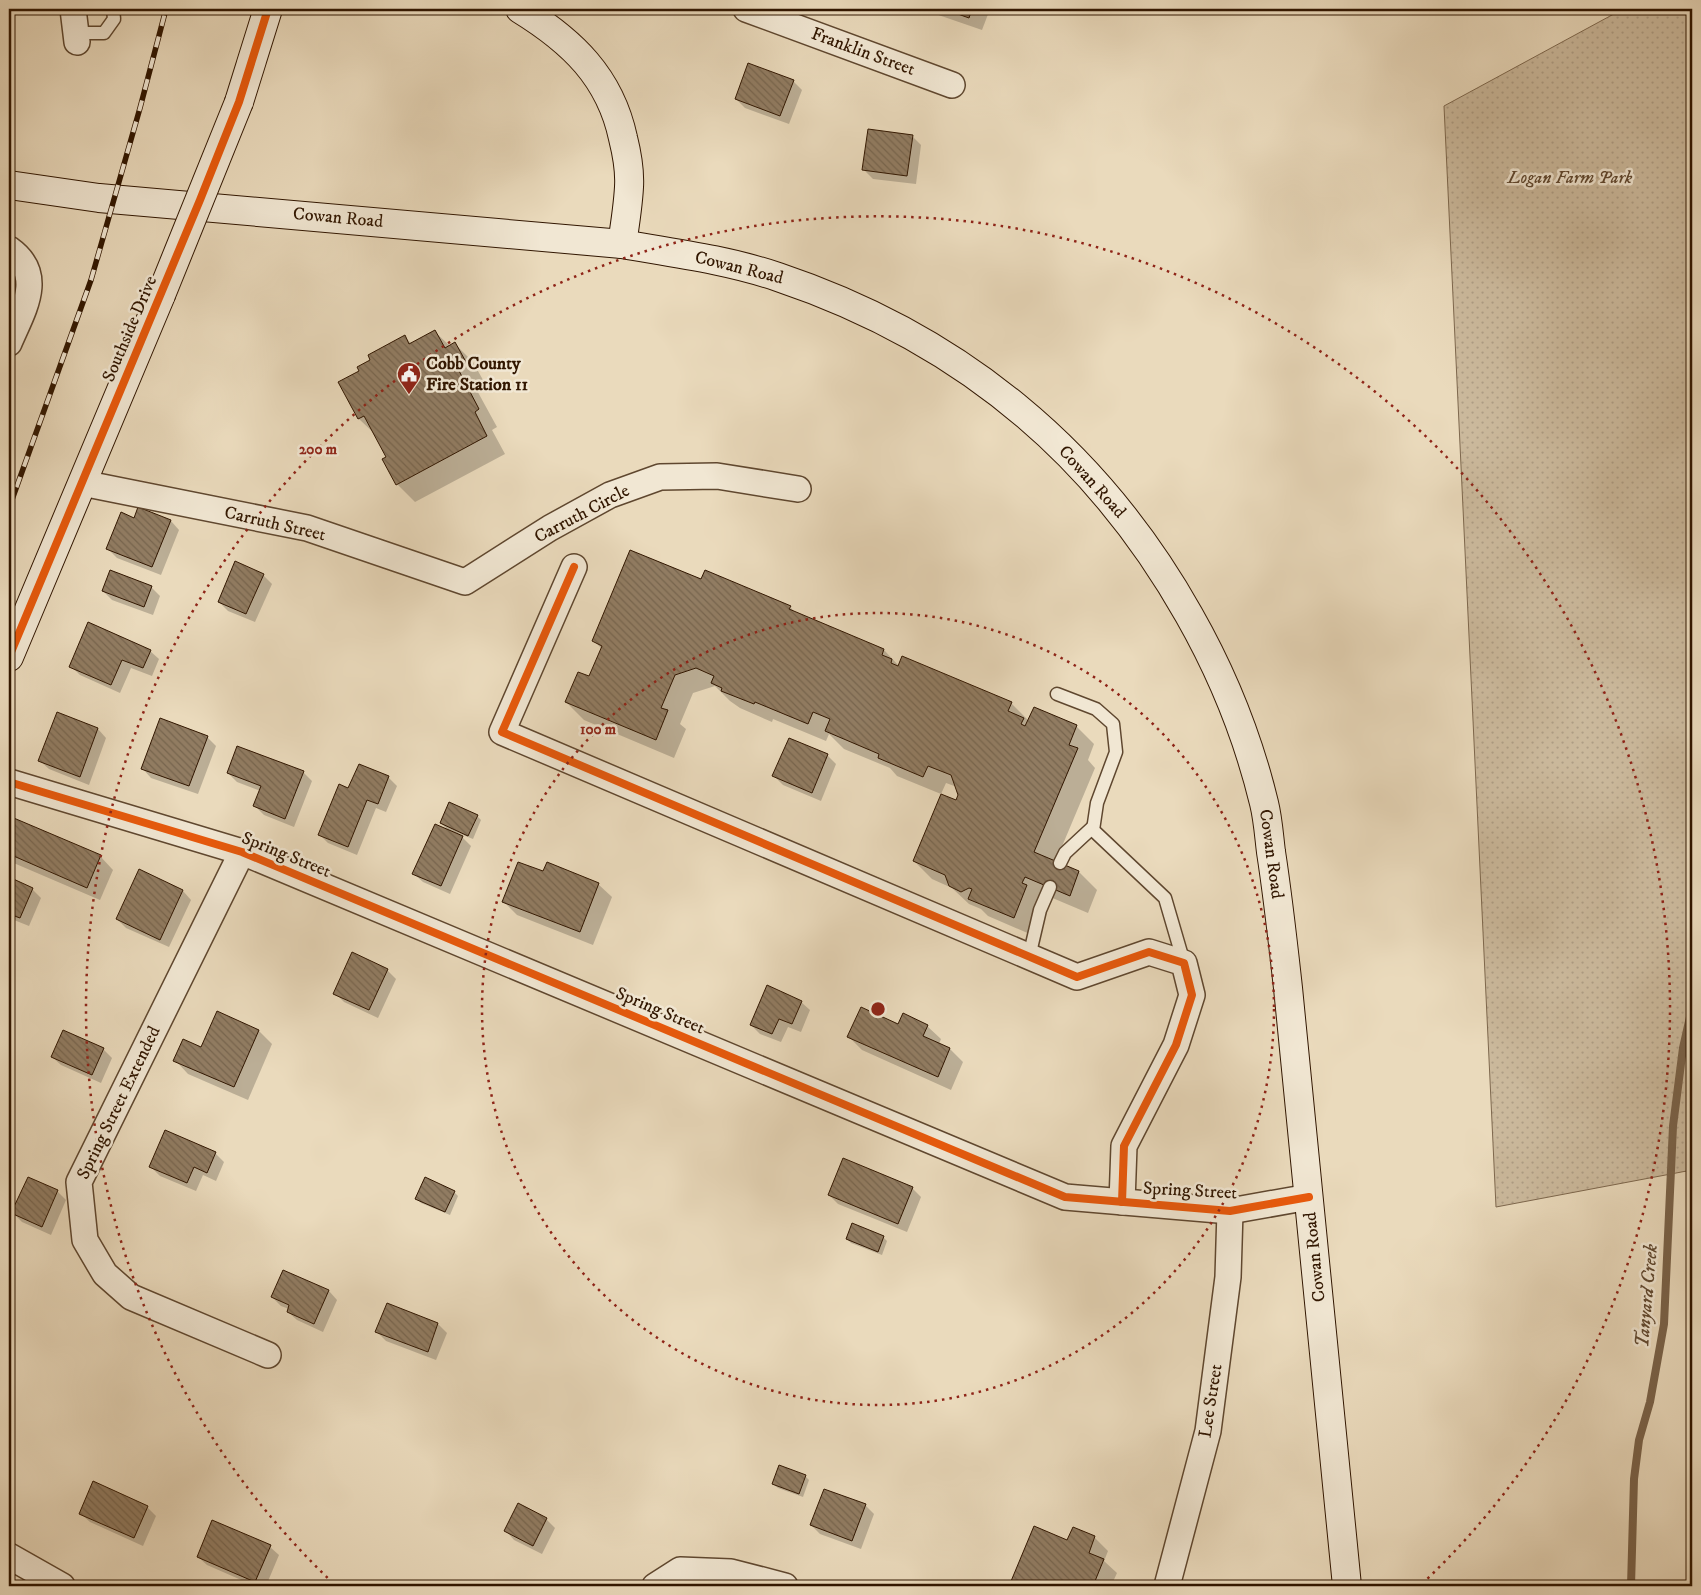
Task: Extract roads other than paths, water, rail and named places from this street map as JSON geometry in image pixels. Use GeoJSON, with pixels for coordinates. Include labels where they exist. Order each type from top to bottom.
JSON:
{"type":"FeatureCollection","features":[{"type":"Feature","properties":{"kind":"main road","name":"Southside Drive"},"geometry":{"type":"LineString","coordinates":[[9,657],[161,295],[238,102],[268,9]]}},
{"type":"Feature","properties":{"kind":"main road"},"geometry":{"type":"LineString","coordinates":[[520,9],[551,29],[580,54],[601,81],[616,110],[625,147],[629,186],[622,244]]}},
{"type":"Feature","properties":{"kind":"main road","name":"Cowan Road"},"geometry":{"type":"LineString","coordinates":[[9,185],[99,198],[622,244],[703,257],[777,276],[840,300],[896,326],[944,355],[1038,424],[1081,466],[1118,509],[1166,575],[1206,644],[1240,722],[1264,804],[1278,901],[1347,1586]]}},
{"type":"Feature","properties":{"kind":"street","name":"Franklin Street"},"geometry":{"type":"LineString","coordinates":[[746,9],[952,85]]}},
{"type":"Feature","properties":{"kind":"street"},"geometry":{"type":"LineString","coordinates":[[9,343],[26,302],[30,286],[16,255]]}},
{"type":"Feature","properties":{"kind":"street","name":"Carruth Circle"},"geometry":{"type":"LineString","coordinates":[[465,582],[550,528],[610,495],[660,477],[717,476],[798,490]]}},
{"type":"Feature","properties":{"kind":"street","name":"Carruth Street"},"geometry":{"type":"LineString","coordinates":[[82,483],[307,528],[465,582]]}},
{"type":"Feature","properties":{"kind":"street"},"geometry":{"type":"LineString","coordinates":[[574,567],[502,732],[1077,978],[1149,952],[1184,962],[1192,995],[1176,1046],[1124,1146],[1122,1202]]}},
{"type":"Feature","properties":{"kind":"street","name":"Spring Street"},"geometry":{"type":"LineString","coordinates":[[9,782],[242,852],[1065,1197],[1230,1211],[1309,1197]]}},
{"type":"Feature","properties":{"kind":"street","name":"Spring Street Extended"},"geometry":{"type":"LineString","coordinates":[[242,852],[79,1182],[85,1240],[105,1274],[131,1297],[268,1355]]}},
{"type":"Feature","properties":{"kind":"street","name":"Lee Street"},"geometry":{"type":"LineString","coordinates":[[1167,1586],[1208,1431],[1228,1277],[1230,1211]]}},
{"type":"Feature","properties":{"kind":"street"},"geometry":{"type":"LineString","coordinates":[[9,1556],[62,1586]]}},
{"type":"Feature","properties":{"kind":"street"},"geometry":{"type":"LineString","coordinates":[[655,1586],[680,1570],[731,1572],[785,1586]]}},
{"type":"Feature","properties":{"kind":"lane"},"geometry":{"type":"LineString","coordinates":[[75,28],[104,34],[114,19],[114,9]]}},
{"type":"Feature","properties":{"kind":"lane"},"geometry":{"type":"LineString","coordinates":[[1057,694],[1096,709],[1113,724],[1116,752],[1097,803],[1093,830],[1165,898],[1184,962]]}},
{"type":"Feature","properties":{"kind":"lane"},"geometry":{"type":"LineString","coordinates":[[1060,863],[1065,853],[1093,827]]}},
{"type":"Feature","properties":{"kind":"lane"},"geometry":{"type":"LineString","coordinates":[[1029,957],[1040,910],[1050,887]]}},
{"type":"Feature","properties":{"kind":"waterway","name":"Tanyard Creek"},"geometry":{"type":"LineString","coordinates":[[1631,1586],[1634,1479],[1639,1440],[1650,1402],[1664,1324],[1673,1126],[1683,1048],[1692,1008]]}},
{"type":"Feature","properties":{"kind":"railway"},"geometry":{"type":"LineString","coordinates":[[9,508],[91,280],[166,9]]}},
{"type":"Feature","properties":{"kind":"place","name":"Cobb County Fire Station 11"},"geometry":{"type":"Point","coordinates":[409,395]}},
{"type":"Feature","properties":{"kind":"park label","name":"Logan Farm Park"},"geometry":{"type":"Point","coordinates":[1570,178]}}]}
